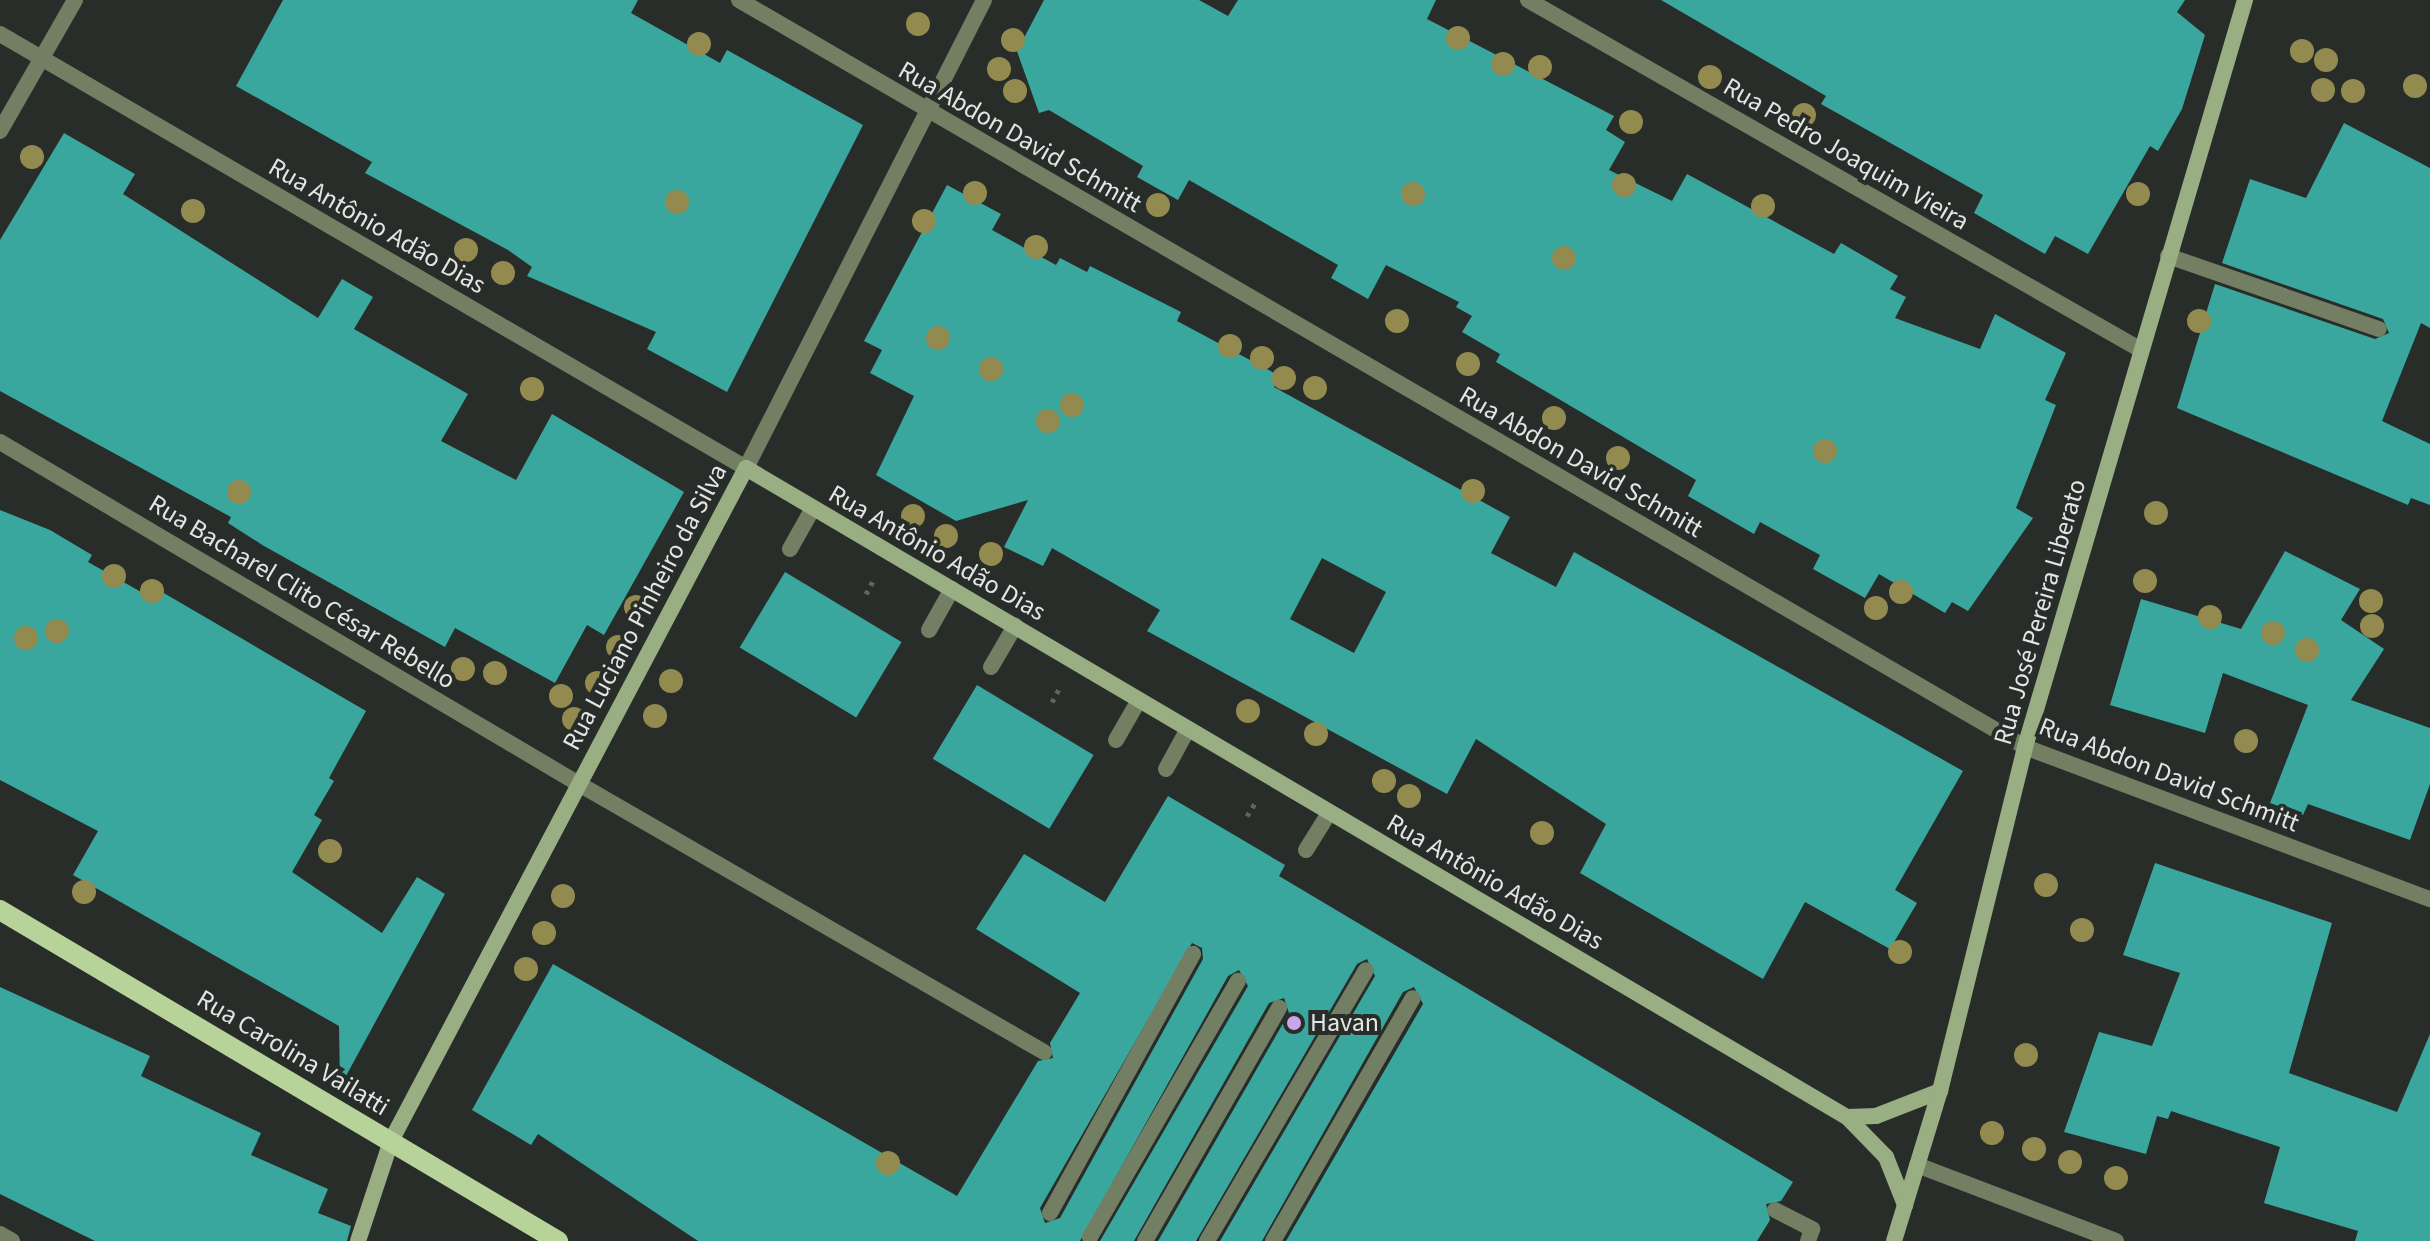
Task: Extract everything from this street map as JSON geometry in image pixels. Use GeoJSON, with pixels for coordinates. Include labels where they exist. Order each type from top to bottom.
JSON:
{"type":"FeatureCollection","features":[{"type":"Feature","properties":{"kind":"main road","name":"Rua José Pereira Liberato"},"geometry":{"type":"LineString","coordinates":[[1894,1241],[1940,1091],[2025,747],[2244,0]]}},
{"type":"Feature","properties":{"kind":"main road","name":"Rua Antônio Adão Dias"},"geometry":{"type":"LineString","coordinates":[[746,468],[1847,1117],[1886,1157],[1905,1205]]}},
{"type":"Feature","properties":{"kind":"main road","name":"Rua Luciano Pinheiro da Silva"},"geometry":{"type":"LineString","coordinates":[[358,1241],[391,1141],[746,468]]}},
{"type":"Feature","properties":{"kind":"main road","name":"Rua Carolina Vailatti"},"geometry":{"type":"LineString","coordinates":[[0,910],[558,1241]]}},
{"type":"Feature","properties":{"kind":"main road"},"geometry":{"type":"LineString","coordinates":[[1847,1117],[1876,1116],[1940,1091]]}},
{"type":"Feature","properties":{"kind":"street"},"geometry":{"type":"LineString","coordinates":[[0,131],[75,0]]}},
{"type":"Feature","properties":{"kind":"street","name":"Rua Abdon David Schmitt"},"geometry":{"type":"LineString","coordinates":[[739,0],[2025,747],[2430,899]]}},
{"type":"Feature","properties":{"kind":"street","name":"Rua Luciano Pinheiro da Silva"},"geometry":{"type":"LineString","coordinates":[[746,468],[984,0]]}},
{"type":"Feature","properties":{"kind":"street","name":"Rua Pedro Joaquim Vieira"},"geometry":{"type":"LineString","coordinates":[[1528,0],[2141,350]]}},
{"type":"Feature","properties":{"kind":"street","name":"Rua Antônio Adão Dias"},"geometry":{"type":"LineString","coordinates":[[0,34],[746,468]]}},
{"type":"Feature","properties":{"kind":"street"},"geometry":{"type":"LineString","coordinates":[[2168,256],[2379,329]]}},
{"type":"Feature","properties":{"kind":"street","name":"Rua Bacharel Clito César Rebello"},"geometry":{"type":"LineString","coordinates":[[0,442],[579,784],[1044,1052]]}},
{"type":"Feature","properties":{"kind":"street"},"geometry":{"type":"LineString","coordinates":[[790,549],[813,508]]}},
{"type":"Feature","properties":{"kind":"street"},"geometry":{"type":"LineString","coordinates":[[929,630],[952,589]]}},
{"type":"Feature","properties":{"kind":"street"},"geometry":{"type":"LineString","coordinates":[[991,667],[1015,626]]}},
{"type":"Feature","properties":{"kind":"street"},"geometry":{"type":"LineString","coordinates":[[1116,740],[1139,700]]}},
{"type":"Feature","properties":{"kind":"street"},"geometry":{"type":"LineString","coordinates":[[1166,769],[1188,729]]}},
{"type":"Feature","properties":{"kind":"street"},"geometry":{"type":"LineString","coordinates":[[1306,850],[1329,813]]}},
{"type":"Feature","properties":{"kind":"street"},"geometry":{"type":"LineString","coordinates":[[1050,1213],[1193,954]]}},
{"type":"Feature","properties":{"kind":"street"},"geometry":{"type":"LineString","coordinates":[[1207,1241],[1366,970]]}},
{"type":"Feature","properties":{"kind":"street"},"geometry":{"type":"LineString","coordinates":[[1090,1237],[1238,981]]}},
{"type":"Feature","properties":{"kind":"street"},"geometry":{"type":"LineString","coordinates":[[1273,1241],[1413,998]]}},
{"type":"Feature","properties":{"kind":"street"},"geometry":{"type":"LineString","coordinates":[[1145,1241],[1279,1008]]}},
{"type":"Feature","properties":{"kind":"street"},"geometry":{"type":"LineString","coordinates":[[1917,1165],[2116,1241]]}},
{"type":"Feature","properties":{"kind":"street"},"geometry":{"type":"LineString","coordinates":[[1775,1210],[1812,1229],[1808,1241]]}},
{"type":"Feature","properties":{"kind":"street"},"geometry":{"type":"LineString","coordinates":[[0,1234],[12,1241]]}},
{"type":"Feature","properties":{"kind":"building"},"geometry":{"type":"Polygon","coordinates":[[[283,0],[638,0],[631,13],[720,63],[727,50],[863,125],[727,392],[647,349],[656,332],[527,276],[532,267],[508,250],[365,173],[372,162],[236,86],[283,0]]]}},
{"type":"Feature","properties":{"kind":"building"},"geometry":{"type":"Polygon","coordinates":[[[1044,0],[1199,0],[1228,16],[1238,0],[1436,0],[1427,19],[1614,116],[1606,130],[1625,142],[1609,170],[1672,201],[1687,174],[1834,254],[1841,243],[1898,276],[1890,289],[1906,297],[1895,318],[1980,349],[1995,314],[2066,353],[2045,400],[2056,405],[2016,508],[2033,518],[1968,611],[1952,602],[1945,613],[1879,574],[1865,598],[1813,569],[1820,555],[1760,522],[1754,534],[1688,496],[1696,480],[1496,362],[1500,354],[1462,332],[1472,316],[1456,307],[1459,302],[1386,265],[1368,299],[1331,278],[1338,265],[1189,180],[1178,200],[1137,177],[1143,166],[1049,110],[1039,113],[1013,40],[1025,36],[1044,0]]]}},
{"type":"Feature","properties":{"kind":"building"},"geometry":{"type":"Polygon","coordinates":[[[1661,0],[2185,0],[2177,12],[2205,35],[2182,109],[2158,151],[2150,146],[2088,254],[2055,236],[2045,254],[1974,213],[1983,195],[1821,104],[1826,96],[1661,0]]]}},
{"type":"Feature","properties":{"kind":"building"},"geometry":{"type":"Polygon","coordinates":[[[2344,123],[2430,168],[2430,328],[2421,323],[2382,421],[2430,444],[2430,505],[2411,498],[2408,505],[2177,408],[2215,284],[2375,339],[2389,333],[2383,319],[2222,263],[2250,179],[2306,198],[2344,123]]]}},
{"type":"Feature","properties":{"kind":"building"},"geometry":{"type":"Polygon","coordinates":[[[64,133],[135,174],[123,194],[318,318],[342,279],[373,297],[354,329],[468,394],[441,441],[516,480],[552,414],[684,492],[604,635],[587,625],[555,683],[455,628],[445,647],[264,546],[228,523],[231,517],[0,391],[0,240],[64,133]]]}},
{"type":"Feature","properties":{"kind":"building"},"geometry":{"type":"Polygon","coordinates":[[[947,185],[1001,214],[992,230],[1056,265],[1060,258],[1087,272],[1090,266],[1181,312],[1177,321],[1280,376],[1274,387],[1510,517],[1491,553],[1556,587],[1574,552],[1963,771],[1895,890],[1917,903],[1890,949],[1805,902],[1763,979],[1580,873],[1606,824],[1476,739],[1447,794],[1147,631],[1160,610],[1052,548],[1043,566],[1004,547],[1028,500],[956,521],[876,475],[914,396],[870,373],[882,350],[864,341],[947,185]],[[1322,558],[1290,619],[1354,653],[1386,592],[1322,558]]]}},
{"type":"Feature","properties":{"kind":"building"},"geometry":{"type":"Polygon","coordinates":[[[0,510],[50,530],[92,555],[88,562],[157,601],[162,592],[366,711],[329,778],[334,781],[314,815],[322,820],[292,872],[382,933],[417,877],[445,894],[340,1087],[339,1026],[73,875],[98,831],[0,780],[0,510]]]}},
{"type":"Feature","properties":{"kind":"building"},"geometry":{"type":"Polygon","coordinates":[[[2285,551],[2360,589],[2341,620],[2384,649],[2351,700],[2430,728],[2430,784],[2410,840],[2308,804],[2303,815],[2270,803],[2308,705],[2223,673],[2205,733],[2110,705],[2141,599],[2241,629],[2285,551]]]}},
{"type":"Feature","properties":{"kind":"building"},"geometry":{"type":"Polygon","coordinates":[[[785,572],[902,642],[856,717],[740,647],[785,572]]]}},
{"type":"Feature","properties":{"kind":"building"},"geometry":{"type":"Polygon","coordinates":[[[977,685],[1094,755],[1049,829],[933,759],[977,685]]]}},
{"type":"Feature","properties":{"kind":"building","name":"Havan"},"geometry":{"type":"Polygon","coordinates":[[[1168,796],[1285,865],[1279,876],[1793,1182],[1781,1201],[1766,1204],[1770,1220],[1757,1241],[1286,1241],[1423,1004],[1414,987],[1403,992],[1262,1241],[1220,1241],[1375,976],[1367,959],[1357,964],[1196,1241],[1158,1241],[1289,1013],[1284,998],[1269,1003],[1134,1241],[1100,1241],[1248,986],[1239,970],[1228,976],[1080,1241],[698,1241],[538,1134],[531,1145],[472,1110],[553,964],[957,1196],[1038,1061],[1053,1058],[1050,1043],[1080,993],[976,929],[1024,854],[1105,902],[1168,796]],[[1192,943],[1040,1208],[1045,1223],[1060,1218],[1203,959],[1202,948],[1192,943]]]}},
{"type":"Feature","properties":{"kind":"building"},"geometry":{"type":"Polygon","coordinates":[[[2155,863],[2332,923],[2289,1073],[2397,1112],[2430,1034],[2430,1241],[2355,1241],[2358,1231],[2264,1203],[2280,1147],[2171,1111],[2168,1119],[2157,1116],[2146,1154],[2064,1132],[2099,1032],[2152,1046],[2180,973],[2123,955],[2155,863]]]}},
{"type":"Feature","properties":{"kind":"building"},"geometry":{"type":"Polygon","coordinates":[[[0,987],[150,1056],[141,1076],[261,1133],[251,1155],[328,1189],[318,1213],[351,1226],[347,1241],[95,1241],[0,1194],[0,987]]]}},
{"type":"Feature","properties":{"kind":"place","name":"Havan"},"geometry":{"type":"Point","coordinates":[1294,1023]}}]}
